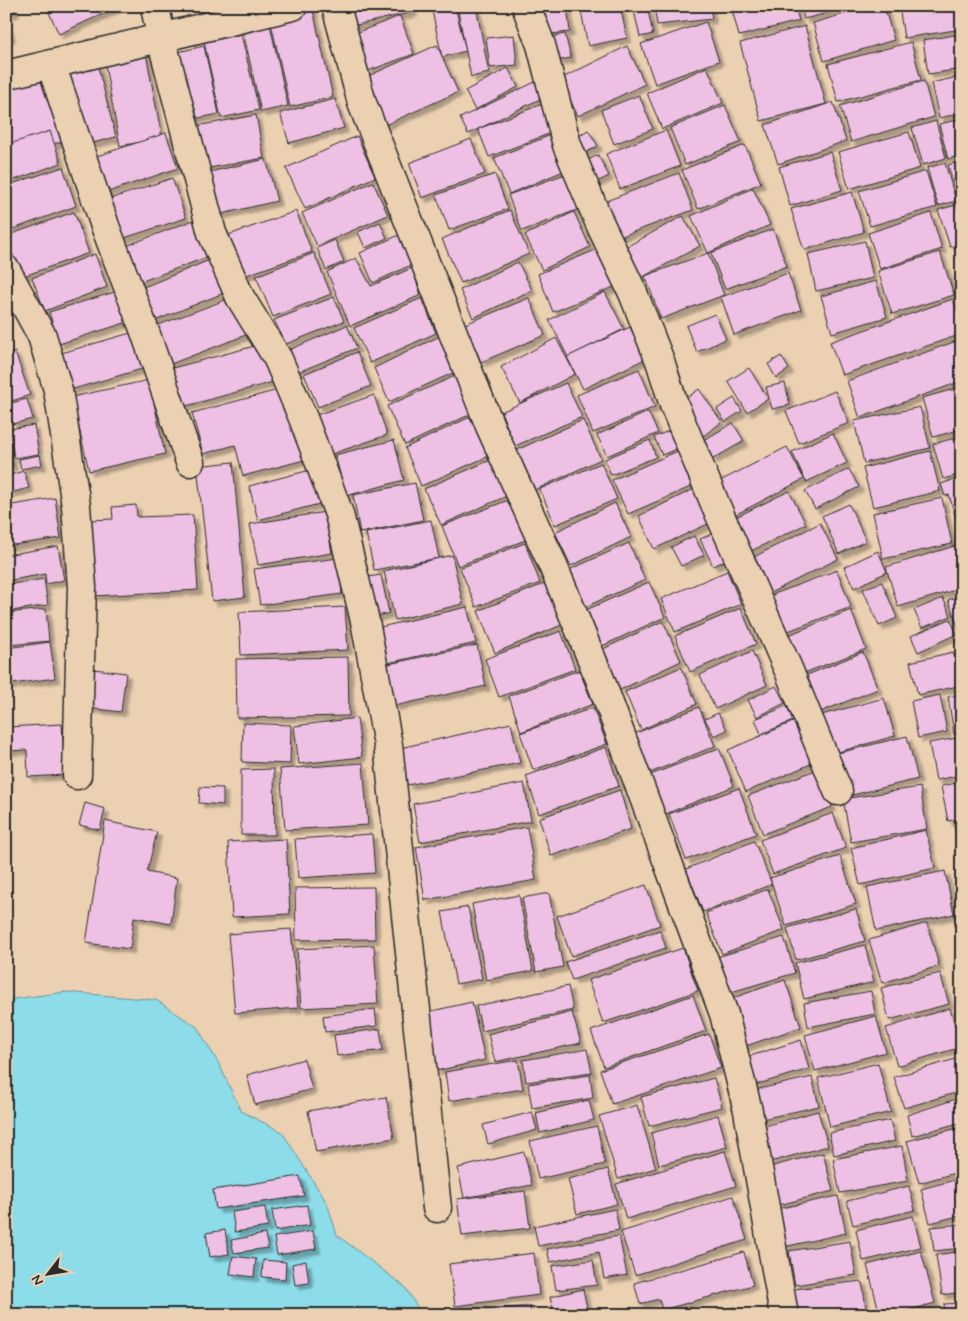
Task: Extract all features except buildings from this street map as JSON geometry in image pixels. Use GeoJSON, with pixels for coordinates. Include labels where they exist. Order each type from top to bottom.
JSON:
{"type":"FeatureCollection","features":[{"type":"Feature","properties":{"kind":"street"},"geometry":{"type":"LineString","coordinates":[[155,6],[161,38],[212,233],[240,297],[278,359],[302,418],[338,514],[365,621],[388,745],[437,1208]]}},
{"type":"Feature","properties":{"kind":"street"},"geometry":{"type":"LineString","coordinates":[[6,74],[293,6]]}},
{"type":"Feature","properties":{"kind":"street"},"geometry":{"type":"LineString","coordinates":[[336,6],[362,103],[490,426],[600,680],[724,1014],[748,1111],[784,1315]]}},
{"type":"Feature","properties":{"kind":"street"},"geometry":{"type":"LineString","coordinates":[[526,6],[541,45],[567,145],[600,224],[633,293],[660,361],[674,405],[716,506],[789,671],[838,791]]}},
{"type":"Feature","properties":{"kind":"street"},"geometry":{"type":"LineString","coordinates":[[51,64],[104,226],[144,329],[190,462]]}},
{"type":"Feature","properties":{"kind":"street"},"geometry":{"type":"LineString","coordinates":[[6,270],[42,336],[58,390],[76,506],[82,587],[77,775]]}},
{"type":"Feature","properties":{"kind":"water"},"geometry":{"type":"Polygon","coordinates":[[[66,992],[156,1000],[197,1027],[219,1064],[241,1111],[282,1132],[327,1203],[337,1235],[405,1287],[422,1315],[6,1315],[6,1000],[66,992]]]}}]}
